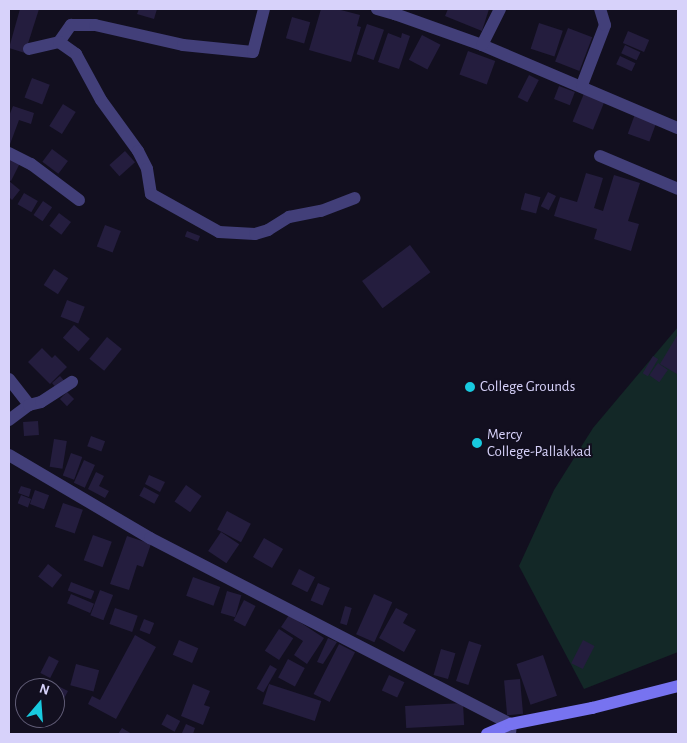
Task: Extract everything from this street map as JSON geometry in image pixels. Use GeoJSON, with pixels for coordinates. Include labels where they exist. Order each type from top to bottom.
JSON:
{"type":"FeatureCollection","features":[{"type":"Feature","properties":{"kind":"main road"},"geometry":{"type":"LineString","coordinates":[[487,734],[678,686]]}},
{"type":"Feature","properties":{"kind":"street"},"geometry":{"type":"LineString","coordinates":[[29,49],[59,42],[71,25],[96,25],[183,44],[253,52],[264,9]]}},
{"type":"Feature","properties":{"kind":"street"},"geometry":{"type":"LineString","coordinates":[[377,9],[395,11],[482,44],[582,85],[678,128]]}},
{"type":"Feature","properties":{"kind":"street"},"geometry":{"type":"LineString","coordinates":[[482,44],[500,9]]}},
{"type":"Feature","properties":{"kind":"street"},"geometry":{"type":"LineString","coordinates":[[582,85],[605,25],[600,9]]}},
{"type":"Feature","properties":{"kind":"street"},"geometry":{"type":"LineString","coordinates":[[59,42],[84,65],[101,100],[138,151],[147,169],[151,194],[219,232],[255,234],[268,230],[289,217],[321,211],[355,198]]}},
{"type":"Feature","properties":{"kind":"street"},"geometry":{"type":"LineString","coordinates":[[9,152],[32,164],[78,200]]}},
{"type":"Feature","properties":{"kind":"street"},"geometry":{"type":"LineString","coordinates":[[600,156],[678,189]]}},
{"type":"Feature","properties":{"kind":"street"},"geometry":{"type":"LineString","coordinates":[[9,379],[29,405]]}},
{"type":"Feature","properties":{"kind":"street"},"geometry":{"type":"LineString","coordinates":[[9,420],[29,405],[41,402],[72,382]]}},
{"type":"Feature","properties":{"kind":"street"},"geometry":{"type":"LineString","coordinates":[[9,454],[159,542],[510,729]]}},
{"type":"Feature","properties":{"kind":"green space"},"geometry":{"type":"Polygon","coordinates":[[[678,327],[678,652],[584,689],[519,566],[554,490],[593,428],[678,327]]]}},
{"type":"Feature","properties":{"kind":"building"},"geometry":{"type":"Polygon","coordinates":[[[20,9],[39,9],[25,53],[9,48],[20,9]]]}},
{"type":"Feature","properties":{"kind":"building"},"geometry":{"type":"Polygon","coordinates":[[[139,9],[157,9],[154,19],[137,14],[139,9]]]}},
{"type":"Feature","properties":{"kind":"building"},"geometry":{"type":"Polygon","coordinates":[[[321,9],[337,9],[360,15],[357,26],[361,27],[351,62],[309,50],[321,9]]]}},
{"type":"Feature","properties":{"kind":"building"},"geometry":{"type":"Polygon","coordinates":[[[448,9],[489,9],[482,31],[445,16],[448,9]]]}},
{"type":"Feature","properties":{"kind":"building"},"geometry":{"type":"Polygon","coordinates":[[[292,17],[310,22],[304,43],[286,38],[292,17]]]}},
{"type":"Feature","properties":{"kind":"building"},"geometry":{"type":"Polygon","coordinates":[[[539,23],[563,31],[554,56],[531,49],[539,23]]]}},
{"type":"Feature","properties":{"kind":"building"},"geometry":{"type":"Polygon","coordinates":[[[367,24],[384,30],[374,60],[357,54],[367,24]]]}},
{"type":"Feature","properties":{"kind":"building"},"geometry":{"type":"Polygon","coordinates":[[[568,28],[592,37],[579,71],[555,62],[568,28]]]}},
{"type":"Feature","properties":{"kind":"building"},"geometry":{"type":"Polygon","coordinates":[[[628,31],[649,40],[644,52],[623,43],[628,31]]]}},
{"type":"Feature","properties":{"kind":"building"},"geometry":{"type":"Polygon","coordinates":[[[388,33],[401,38],[402,33],[410,36],[399,69],[378,62],[388,33]]]}},
{"type":"Feature","properties":{"kind":"building"},"geometry":{"type":"Polygon","coordinates":[[[422,35],[441,45],[427,70],[409,60],[422,35]]]}},
{"type":"Feature","properties":{"kind":"building"},"geometry":{"type":"Polygon","coordinates":[[[625,45],[640,52],[637,60],[621,53],[625,45]]]}},
{"type":"Feature","properties":{"kind":"building"},"geometry":{"type":"Polygon","coordinates":[[[468,51],[495,61],[487,84],[459,74],[468,51]]]}},
{"type":"Feature","properties":{"kind":"building"},"geometry":{"type":"Polygon","coordinates":[[[620,56],[635,63],[632,71],[616,64],[620,56]]]}},
{"type":"Feature","properties":{"kind":"building"},"geometry":{"type":"Polygon","coordinates":[[[529,75],[539,80],[527,102],[518,97],[529,75]]]}},
{"type":"Feature","properties":{"kind":"building"},"geometry":{"type":"Polygon","coordinates":[[[32,78],[50,85],[42,104],[24,98],[32,78]]]}},
{"type":"Feature","properties":{"kind":"building"},"geometry":{"type":"Polygon","coordinates":[[[559,86],[575,92],[570,105],[554,99],[559,86]]]}},
{"type":"Feature","properties":{"kind":"building"},"geometry":{"type":"Polygon","coordinates":[[[585,91],[605,99],[593,130],[573,122],[585,91]]]}},
{"type":"Feature","properties":{"kind":"building"},"geometry":{"type":"Polygon","coordinates":[[[63,104],[76,112],[62,134],[49,126],[63,104]]]}},
{"type":"Feature","properties":{"kind":"building"},"geometry":{"type":"Polygon","coordinates":[[[13,106],[34,113],[31,124],[19,120],[9,147],[9,116],[13,106]]]}},
{"type":"Feature","properties":{"kind":"building"},"geometry":{"type":"Polygon","coordinates":[[[635,114],[657,122],[649,142],[628,134],[635,114]]]}},
{"type":"Feature","properties":{"kind":"building"},"geometry":{"type":"Polygon","coordinates":[[[52,149],[68,161],[58,174],[42,162],[52,149]]]}},
{"type":"Feature","properties":{"kind":"building"},"geometry":{"type":"Polygon","coordinates":[[[125,151],[135,162],[119,176],[109,165],[125,151]]]}},
{"type":"Feature","properties":{"kind":"building"},"geometry":{"type":"Polygon","coordinates":[[[9,153],[22,159],[11,181],[9,180],[9,153]]]}},
{"type":"Feature","properties":{"kind":"building"},"geometry":{"type":"Polygon","coordinates":[[[586,173],[603,178],[594,208],[603,211],[614,175],[640,183],[628,221],[639,224],[631,251],[594,239],[597,229],[554,216],[560,197],[577,202],[586,173]]]}},
{"type":"Feature","properties":{"kind":"building"},"geometry":{"type":"Polygon","coordinates":[[[9,181],[20,190],[12,200],[9,197],[9,181]]]}},
{"type":"Feature","properties":{"kind":"building"},"geometry":{"type":"Polygon","coordinates":[[[548,192],[556,196],[549,210],[541,206],[548,192]]]}},
{"type":"Feature","properties":{"kind":"building"},"geometry":{"type":"Polygon","coordinates":[[[24,193],[38,201],[31,212],[18,204],[24,193]]]}},
{"type":"Feature","properties":{"kind":"building"},"geometry":{"type":"Polygon","coordinates":[[[525,193],[540,197],[536,214],[521,209],[525,193]]]}},
{"type":"Feature","properties":{"kind":"building"},"geometry":{"type":"Polygon","coordinates":[[[43,201],[52,207],[43,221],[33,215],[43,201]]]}},
{"type":"Feature","properties":{"kind":"building"},"geometry":{"type":"Polygon","coordinates":[[[59,213],[71,222],[61,235],[49,226],[59,213]]]}},
{"type":"Feature","properties":{"kind":"building"},"geometry":{"type":"Polygon","coordinates":[[[105,225],[121,231],[113,253],[97,246],[105,225]]]}},
{"type":"Feature","properties":{"kind":"building"},"geometry":{"type":"Polygon","coordinates":[[[187,231],[200,236],[198,242],[185,237],[187,231]]]}},
{"type":"Feature","properties":{"kind":"building"},"geometry":{"type":"Polygon","coordinates":[[[410,245],[430,272],[383,308],[362,281],[410,245]]]}},
{"type":"Feature","properties":{"kind":"building"},"geometry":{"type":"Polygon","coordinates":[[[54,269],[68,278],[58,294],[44,285],[54,269]]]}},
{"type":"Feature","properties":{"kind":"building"},"geometry":{"type":"Polygon","coordinates":[[[67,300],[85,307],[78,324],[61,317],[67,300]]]}},
{"type":"Feature","properties":{"kind":"building"},"geometry":{"type":"Polygon","coordinates":[[[74,325],[90,339],[79,352],[63,338],[74,325]]]}},
{"type":"Feature","properties":{"kind":"building"},"geometry":{"type":"Polygon","coordinates":[[[678,334],[678,371],[677,374],[660,364],[678,334]]]}},
{"type":"Feature","properties":{"kind":"building"},"geometry":{"type":"Polygon","coordinates":[[[107,337],[122,349],[104,371],[89,359],[107,337]]]}},
{"type":"Feature","properties":{"kind":"building"},"geometry":{"type":"Polygon","coordinates":[[[42,348],[52,358],[55,355],[67,367],[50,384],[28,362],[42,348]]]}},
{"type":"Feature","properties":{"kind":"building"},"geometry":{"type":"Polygon","coordinates":[[[653,356],[658,359],[648,376],[643,373],[653,356]]]}},
{"type":"Feature","properties":{"kind":"building"},"geometry":{"type":"Polygon","coordinates":[[[658,363],[668,370],[659,382],[649,375],[658,363]]]}},
{"type":"Feature","properties":{"kind":"building"},"geometry":{"type":"Polygon","coordinates":[[[60,376],[67,384],[58,390],[52,383],[60,376]]]}},
{"type":"Feature","properties":{"kind":"building"},"geometry":{"type":"Polygon","coordinates":[[[67,392],[74,399],[67,406],[60,399],[67,392]]]}},
{"type":"Feature","properties":{"kind":"building"},"geometry":{"type":"Polygon","coordinates":[[[38,421],[39,435],[24,436],[23,422],[38,421]]]}},
{"type":"Feature","properties":{"kind":"building"},"geometry":{"type":"Polygon","coordinates":[[[91,436],[105,441],[101,451],[87,446],[91,436]]]}},
{"type":"Feature","properties":{"kind":"building"},"geometry":{"type":"Polygon","coordinates":[[[54,439],[67,441],[62,469],[50,467],[54,439]]]}},
{"type":"Feature","properties":{"kind":"building"},"geometry":{"type":"Polygon","coordinates":[[[71,453],[82,457],[74,480],[63,476],[71,453]]]}},
{"type":"Feature","properties":{"kind":"building"},"geometry":{"type":"Polygon","coordinates":[[[84,460],[95,465],[85,488],[74,483],[84,460]]]}},
{"type":"Feature","properties":{"kind":"building"},"geometry":{"type":"Polygon","coordinates":[[[96,472],[104,476],[99,486],[109,491],[105,498],[88,489],[96,472]]]}},
{"type":"Feature","properties":{"kind":"building"},"geometry":{"type":"Polygon","coordinates":[[[149,475],[165,482],[160,492],[145,484],[149,475]]]}},
{"type":"Feature","properties":{"kind":"building"},"geometry":{"type":"Polygon","coordinates":[[[186,485],[202,496],[190,512],[175,501],[186,485]]]}},
{"type":"Feature","properties":{"kind":"building"},"geometry":{"type":"Polygon","coordinates":[[[21,486],[31,489],[29,497],[18,493],[21,486]]]}},
{"type":"Feature","properties":{"kind":"building"},"geometry":{"type":"Polygon","coordinates":[[[144,487],[159,495],[154,504],[139,496],[144,487]]]}},
{"type":"Feature","properties":{"kind":"building"},"geometry":{"type":"Polygon","coordinates":[[[35,490],[49,495],[44,509],[30,504],[35,490]]]}},
{"type":"Feature","properties":{"kind":"building"},"geometry":{"type":"Polygon","coordinates":[[[21,495],[31,499],[28,507],[18,503],[21,495]]]}},
{"type":"Feature","properties":{"kind":"building"},"geometry":{"type":"Polygon","coordinates":[[[63,503],[83,510],[75,533],[55,527],[63,503]]]}},
{"type":"Feature","properties":{"kind":"building"},"geometry":{"type":"Polygon","coordinates":[[[227,511],[251,524],[241,542],[217,530],[227,511]]]}},
{"type":"Feature","properties":{"kind":"building"},"geometry":{"type":"Polygon","coordinates":[[[221,532],[239,544],[226,563],[208,551],[221,532]]]}},
{"type":"Feature","properties":{"kind":"building"},"geometry":{"type":"Polygon","coordinates":[[[93,535],[112,542],[103,567],[84,560],[93,535]]]}},
{"type":"Feature","properties":{"kind":"building"},"geometry":{"type":"Polygon","coordinates":[[[127,536],[151,544],[143,567],[137,565],[129,590],[110,584],[127,536]]]}},
{"type":"Feature","properties":{"kind":"building"},"geometry":{"type":"Polygon","coordinates":[[[264,538],[283,549],[272,568],[253,557],[264,538]]]}},
{"type":"Feature","properties":{"kind":"building"},"geometry":{"type":"Polygon","coordinates":[[[48,564],[62,575],[52,588],[38,577],[48,564]]]}},
{"type":"Feature","properties":{"kind":"building"},"geometry":{"type":"Polygon","coordinates":[[[299,569],[315,577],[307,592],[291,584],[299,569]]]}},
{"type":"Feature","properties":{"kind":"building"},"geometry":{"type":"Polygon","coordinates":[[[193,577],[220,587],[213,606],[186,596],[193,577]]]}},
{"type":"Feature","properties":{"kind":"building"},"geometry":{"type":"Polygon","coordinates":[[[71,582],[94,591],[91,599],[68,590],[71,582]]]}},
{"type":"Feature","properties":{"kind":"building"},"geometry":{"type":"Polygon","coordinates":[[[318,583],[330,588],[323,606],[311,600],[318,583]]]}},
{"type":"Feature","properties":{"kind":"building"},"geometry":{"type":"Polygon","coordinates":[[[100,590],[113,595],[103,620],[90,615],[100,590]]]}},
{"type":"Feature","properties":{"kind":"building"},"geometry":{"type":"Polygon","coordinates":[[[227,591],[241,595],[235,617],[221,613],[227,591]]]}},
{"type":"Feature","properties":{"kind":"building"},"geometry":{"type":"Polygon","coordinates":[[[71,594],[94,604],[90,613],[67,603],[71,594]]]}},
{"type":"Feature","properties":{"kind":"building"},"geometry":{"type":"Polygon","coordinates":[[[374,594],[392,602],[374,642],[356,634],[374,594]]]}},
{"type":"Feature","properties":{"kind":"building"},"geometry":{"type":"Polygon","coordinates":[[[244,600],[256,606],[245,626],[234,620],[244,600]]]}},
{"type":"Feature","properties":{"kind":"building"},"geometry":{"type":"Polygon","coordinates":[[[345,606],[352,608],[347,625],[340,623],[345,606]]]}},
{"type":"Feature","properties":{"kind":"building"},"geometry":{"type":"Polygon","coordinates":[[[115,608],[138,616],[132,632],[109,624],[115,608]]]}},
{"type":"Feature","properties":{"kind":"building"},"geometry":{"type":"Polygon","coordinates":[[[396,608],[408,614],[403,623],[416,630],[404,652],[379,638],[396,608]]]}},
{"type":"Feature","properties":{"kind":"building"},"geometry":{"type":"Polygon","coordinates":[[[289,615],[324,638],[307,664],[294,655],[303,641],[281,627],[289,615]]]}},
{"type":"Feature","properties":{"kind":"building"},"geometry":{"type":"Polygon","coordinates":[[[144,619],[154,623],[150,634],[140,630],[144,619]]]}},
{"type":"Feature","properties":{"kind":"building"},"geometry":{"type":"Polygon","coordinates":[[[279,629],[293,638],[279,660],[265,651],[279,629]]]}},
{"type":"Feature","properties":{"kind":"building"},"geometry":{"type":"Polygon","coordinates":[[[135,635],[156,647],[116,719],[88,704],[92,696],[100,700],[135,635]]]}},
{"type":"Feature","properties":{"kind":"building"},"geometry":{"type":"Polygon","coordinates":[[[328,638],[337,642],[323,664],[317,662],[328,638]]]}},
{"type":"Feature","properties":{"kind":"building"},"geometry":{"type":"Polygon","coordinates":[[[179,640],[198,648],[192,663],[173,655],[179,640]]]}},
{"type":"Feature","properties":{"kind":"building"},"geometry":{"type":"Polygon","coordinates":[[[583,640],[595,646],[583,669],[571,663],[583,640]]]}},
{"type":"Feature","properties":{"kind":"building"},"geometry":{"type":"Polygon","coordinates":[[[469,641],[481,645],[468,685],[456,681],[469,641]]]}},
{"type":"Feature","properties":{"kind":"building"},"geometry":{"type":"Polygon","coordinates":[[[339,644],[355,652],[330,702],[314,694],[339,644]]]}},
{"type":"Feature","properties":{"kind":"building"},"geometry":{"type":"Polygon","coordinates":[[[441,649],[455,653],[448,679],[434,675],[441,649]]]}},
{"type":"Feature","properties":{"kind":"building"},"geometry":{"type":"Polygon","coordinates":[[[543,655],[557,696],[531,705],[517,664],[543,655]]]}},
{"type":"Feature","properties":{"kind":"building"},"geometry":{"type":"Polygon","coordinates":[[[49,656],[59,661],[50,678],[40,673],[49,656]]]}},
{"type":"Feature","properties":{"kind":"building"},"geometry":{"type":"Polygon","coordinates":[[[288,659],[305,668],[295,686],[278,678],[288,659]]]}},
{"type":"Feature","properties":{"kind":"building"},"geometry":{"type":"Polygon","coordinates":[[[76,664],[99,670],[93,691],[70,685],[76,664]]]}},
{"type":"Feature","properties":{"kind":"building"},"geometry":{"type":"Polygon","coordinates":[[[270,665],[277,669],[263,692],[256,688],[270,665]]]}},
{"type":"Feature","properties":{"kind":"building"},"geometry":{"type":"Polygon","coordinates":[[[389,675],[404,682],[397,698],[382,690],[389,675]]]}},
{"type":"Feature","properties":{"kind":"building"},"geometry":{"type":"Polygon","coordinates":[[[520,679],[523,714],[507,715],[504,680],[520,679]]]}},
{"type":"Feature","properties":{"kind":"building"},"geometry":{"type":"Polygon","coordinates":[[[193,684],[210,691],[204,705],[210,707],[203,725],[181,716],[193,684]]]}},
{"type":"Feature","properties":{"kind":"building"},"geometry":{"type":"Polygon","coordinates":[[[269,684],[321,701],[315,721],[263,704],[269,684]]]}},
{"type":"Feature","properties":{"kind":"building"},"geometry":{"type":"Polygon","coordinates":[[[463,703],[464,725],[406,728],[405,706],[463,703]]]}},
{"type":"Feature","properties":{"kind":"building"},"geometry":{"type":"Polygon","coordinates":[[[167,714],[180,721],[175,732],[161,725],[167,714]]]}},
{"type":"Feature","properties":{"kind":"building"},"geometry":{"type":"Polygon","coordinates":[[[186,724],[195,728],[193,734],[182,733],[186,724]]]}},
{"type":"Feature","properties":{"kind":"building"},"geometry":{"type":"Polygon","coordinates":[[[122,728],[132,734],[118,734],[122,728]]]}},
{"type":"Feature","properties":{"kind":"place","name":"College Grounds"},"geometry":{"type":"Point","coordinates":[470,387]}},
{"type":"Feature","properties":{"kind":"place","name":"Mercy College-Pallakkad"},"geometry":{"type":"Point","coordinates":[477,443]}}]}
